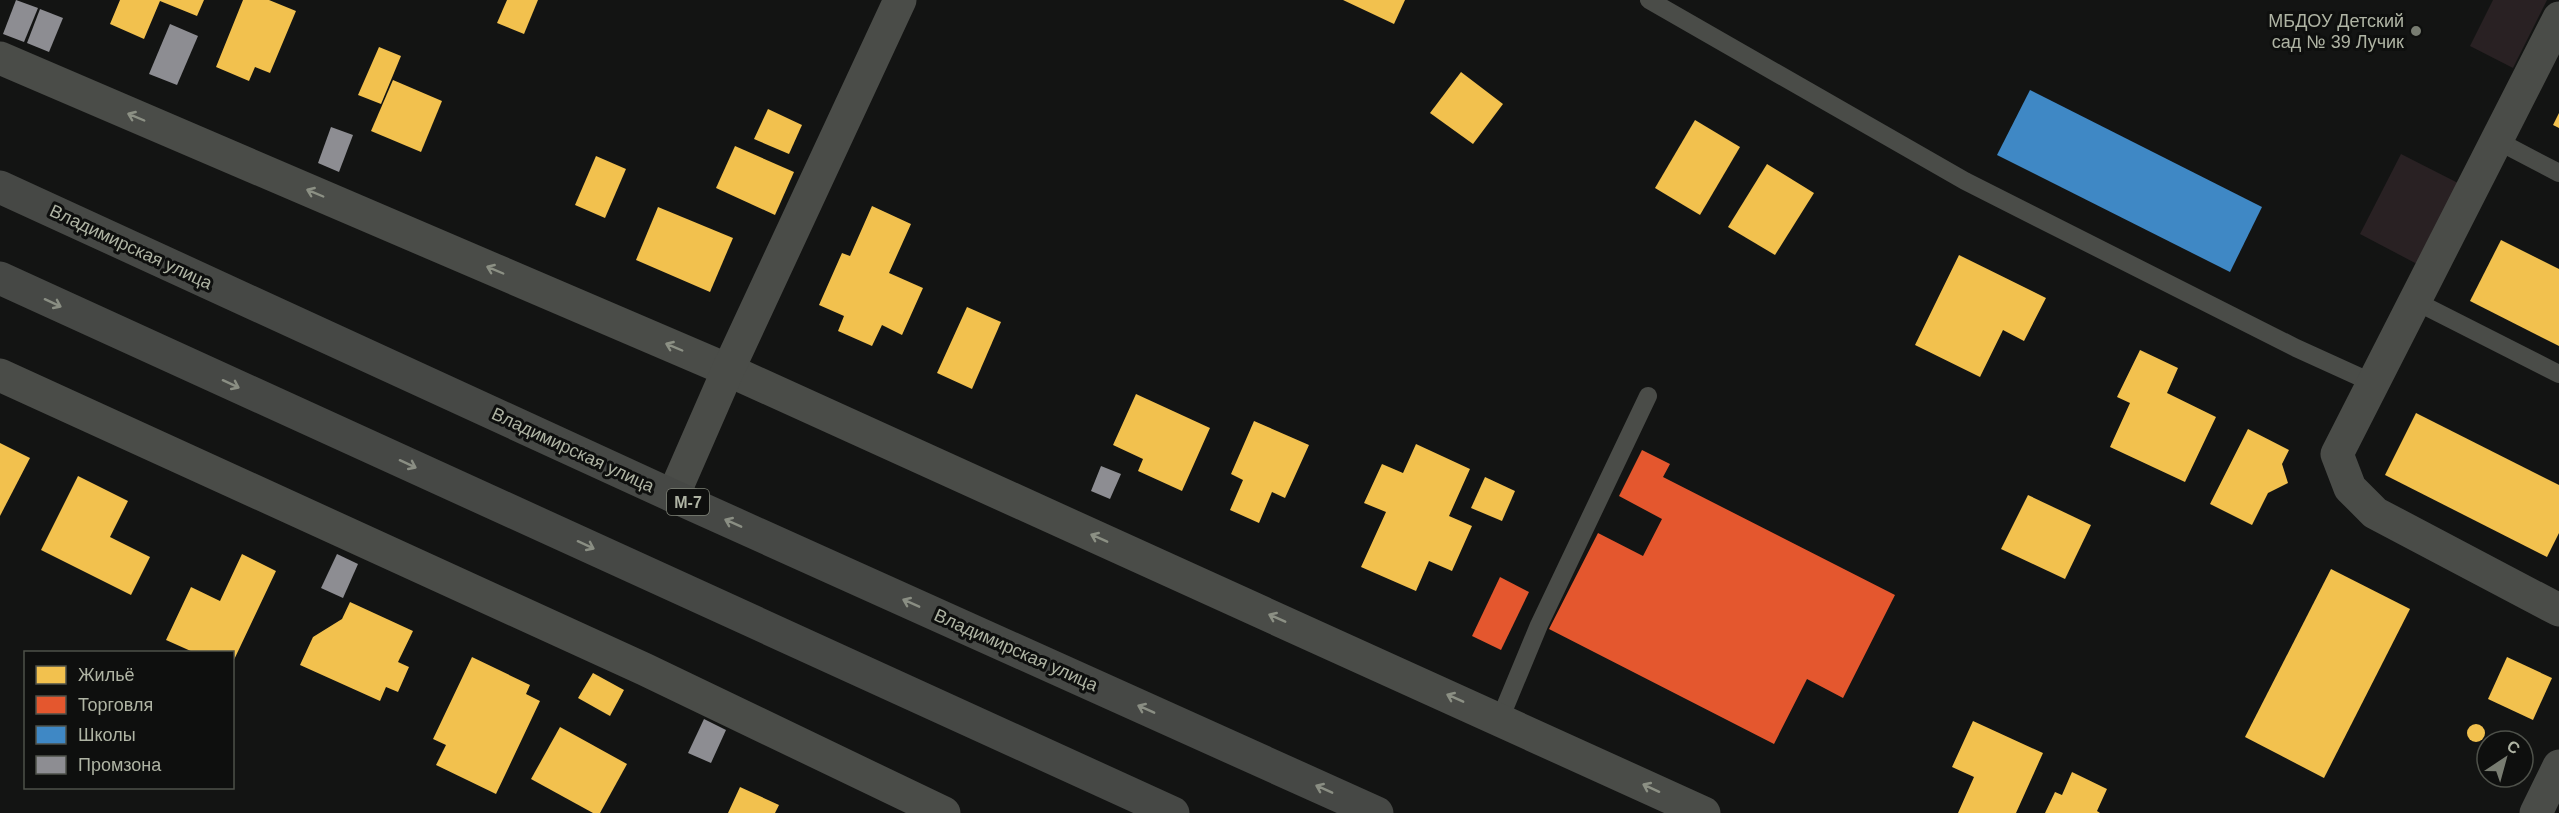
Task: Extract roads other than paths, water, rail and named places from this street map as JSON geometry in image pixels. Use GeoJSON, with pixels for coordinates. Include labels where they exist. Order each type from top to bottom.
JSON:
{"type":"FeatureCollection","features":[{"type":"Feature","properties":{"kind":"highway","name":"Владимирская улица"},"geometry":{"type":"LineString","coordinates":[[0,187],[673,496],[1377,813]]}},
{"type":"Feature","properties":{"kind":"highway"},"geometry":{"type":"LineString","coordinates":[[0,278],[1173,813]]}},
{"type":"Feature","properties":{"kind":"street"},"geometry":{"type":"LineString","coordinates":[[673,496],[728,370],[900,0]]}},
{"type":"Feature","properties":{"kind":"street"},"geometry":{"type":"LineString","coordinates":[[2559,18],[2337,454],[2350,488],[2375,513],[2559,610]]}},
{"type":"Feature","properties":{"kind":"street"},"geometry":{"type":"LineString","coordinates":[[0,58],[728,370],[1500,718],[1704,813]]}},
{"type":"Feature","properties":{"kind":"street"},"geometry":{"type":"LineString","coordinates":[[0,375],[644,669],[944,813]]}},
{"type":"Feature","properties":{"kind":"street"},"geometry":{"type":"LineString","coordinates":[[2536,813],[2559,766]]}},
{"type":"Feature","properties":{"kind":"lane"},"geometry":{"type":"LineString","coordinates":[[1649,0],[1965,181],[2296,348],[2373,383]]}},
{"type":"Feature","properties":{"kind":"lane"},"geometry":{"type":"LineString","coordinates":[[2496,140],[2559,173]]}},
{"type":"Feature","properties":{"kind":"lane"},"geometry":{"type":"LineString","coordinates":[[2415,301],[2559,374]]}},
{"type":"Feature","properties":{"kind":"lane"},"geometry":{"type":"LineString","coordinates":[[1500,718],[1539,625],[1648,396]]}},
{"type":"Feature","properties":{"kind":"place","name":"МБДОУ Детский сад № 39 Лучик"},"geometry":{"type":"Point","coordinates":[2416,31]}}]}
